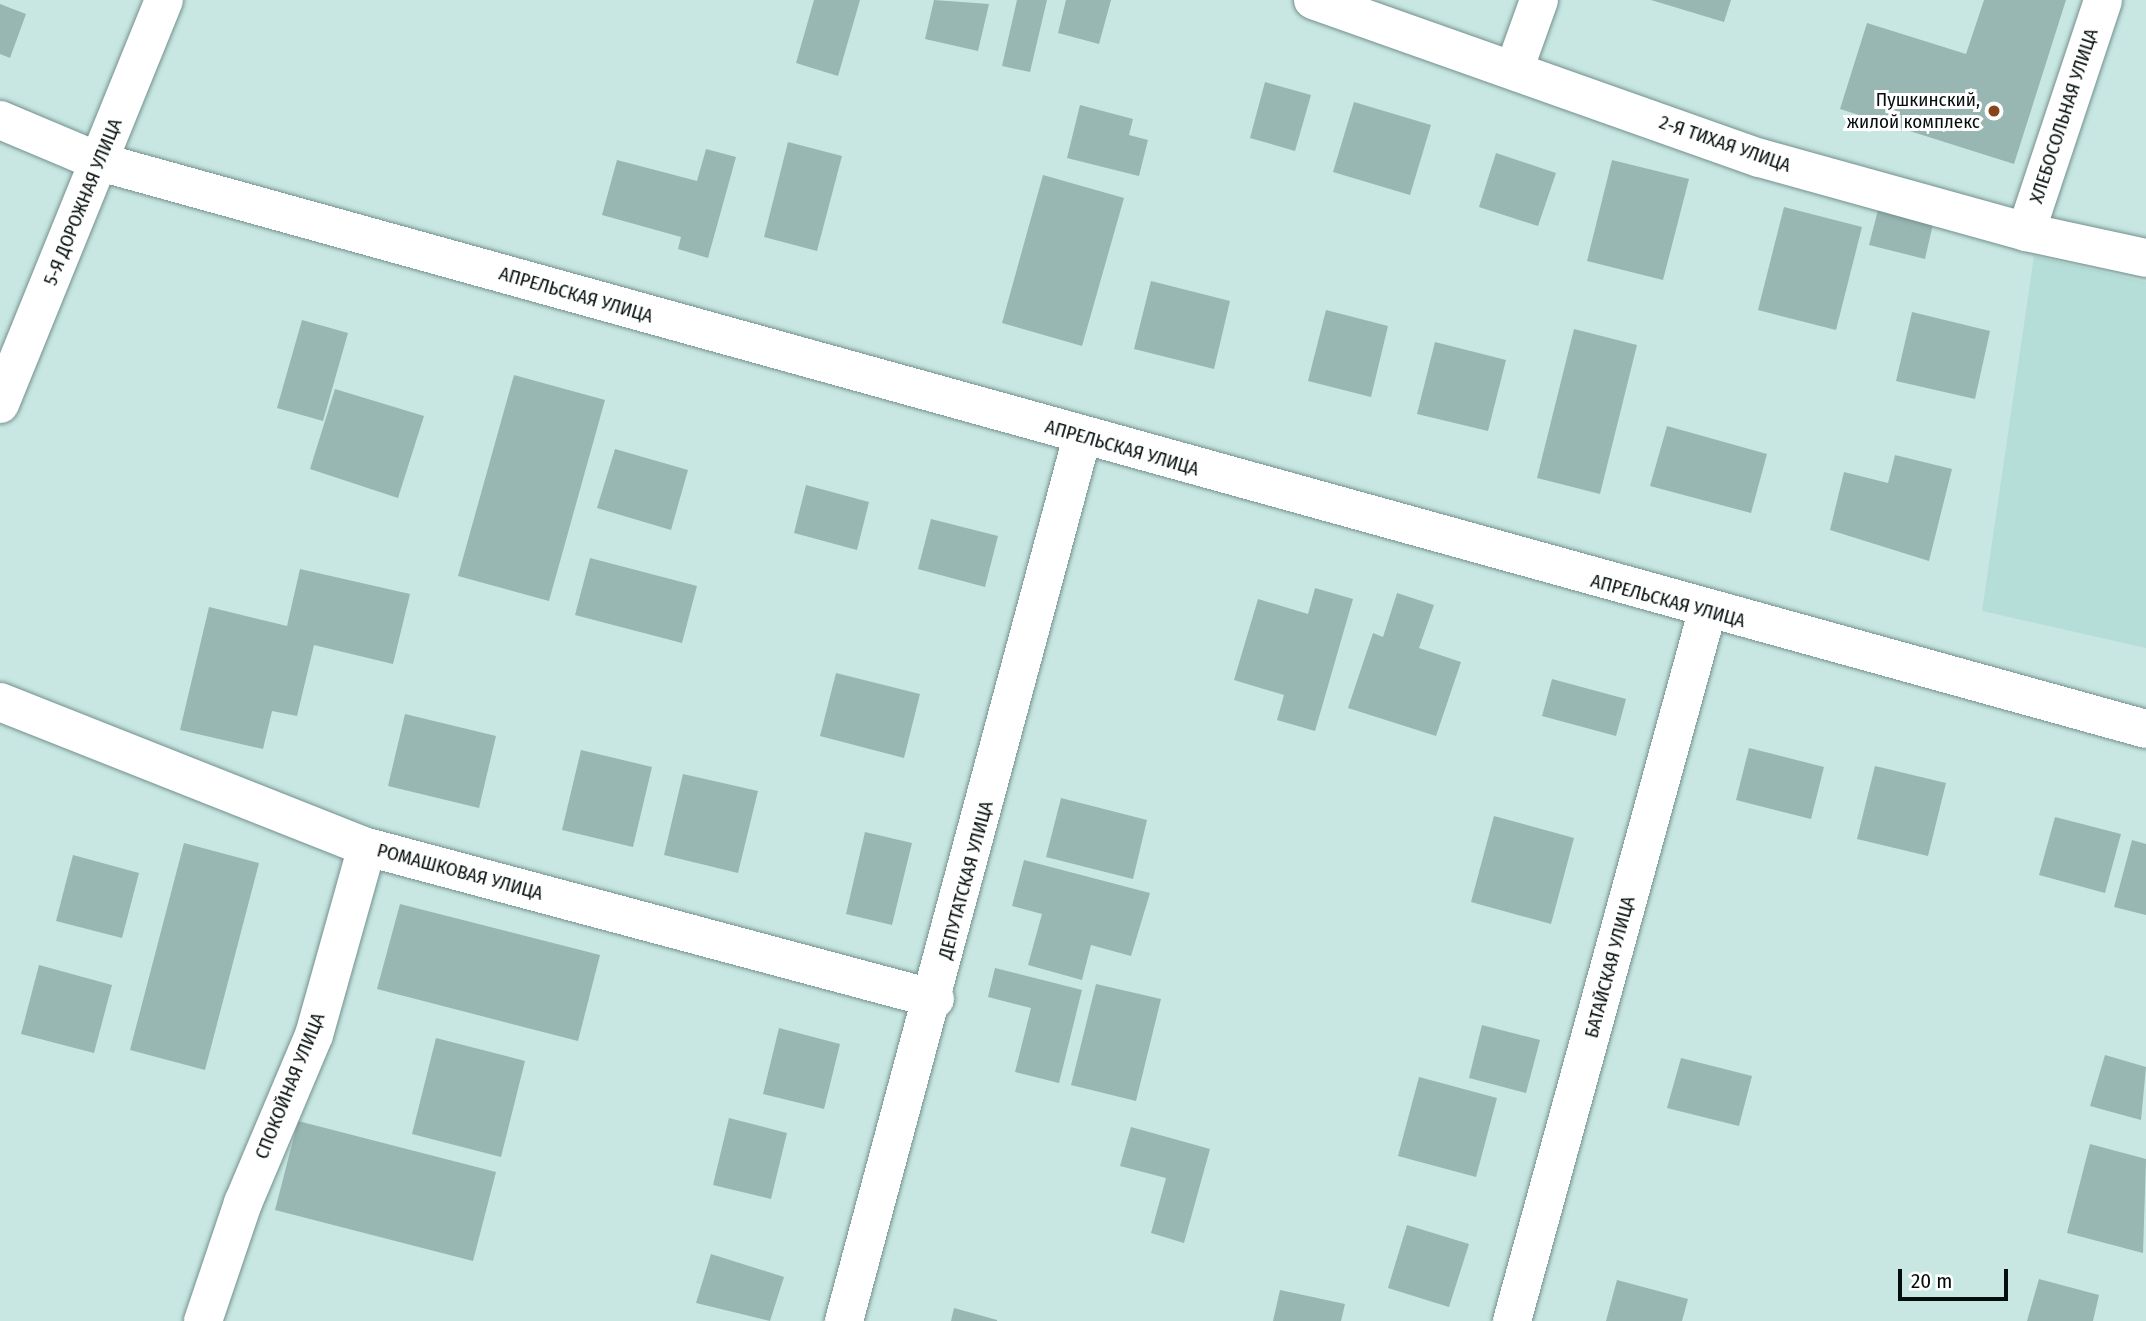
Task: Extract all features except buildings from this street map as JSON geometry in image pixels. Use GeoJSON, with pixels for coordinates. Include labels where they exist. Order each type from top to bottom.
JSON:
{"type":"FeatureCollection","features":[{"type":"Feature","properties":{"kind":"street","name":"5-Я ДОРОЖНАЯ УЛИЦА"},"geometry":{"type":"LineString","coordinates":[[0,404],[164,0]]}},
{"type":"Feature","properties":{"kind":"street","name":"2-Я ТИХАЯ УЛИЦА"},"geometry":{"type":"LineString","coordinates":[[1313,0],[1760,158],[2026,232],[2146,258]]}},
{"type":"Feature","properties":{"kind":"street"},"geometry":{"type":"LineString","coordinates":[[1514,70],[1539,0]]}},
{"type":"Feature","properties":{"kind":"street","name":"ХЛЕБОСОЛЬНАЯ УЛИЦА"},"geometry":{"type":"LineString","coordinates":[[2026,232],[2103,0]]}},
{"type":"Feature","properties":{"kind":"street","name":"АПРЕЛЬСКАЯ УЛИЦА"},"geometry":{"type":"LineString","coordinates":[[0,120],[100,162],[1707,612],[2146,729]]}},
{"type":"Feature","properties":{"kind":"street","name":"ДЕПУТАТСКАЯ УЛИЦА"},"geometry":{"type":"LineString","coordinates":[[844,1321],[934,999],[1082,437]]}},
{"type":"Feature","properties":{"kind":"street","name":"БАТАЙСКАЯ УЛИЦА"},"geometry":{"type":"LineString","coordinates":[[1513,1321],[1707,612]]}},
{"type":"Feature","properties":{"kind":"street","name":"РОМАШКОВАЯ УЛИЦА"},"geometry":{"type":"LineString","coordinates":[[0,702],[368,847],[934,999]]}},
{"type":"Feature","properties":{"kind":"street","name":"СПОКОЙНАЯ УЛИЦА"},"geometry":{"type":"LineString","coordinates":[[203,1321],[243,1203],[314,1035],[368,847]]}},
{"type":"Feature","properties":{"kind":"shaded area"},"geometry":{"type":"Polygon","coordinates":[[[2034,256],[2146,282],[2146,648],[1982,611],[2034,256]]]}},
{"type":"Feature","properties":{"kind":"place","name":"Пушкинский, жилой комплекс"},"geometry":{"type":"Point","coordinates":[1994,111]}}]}
